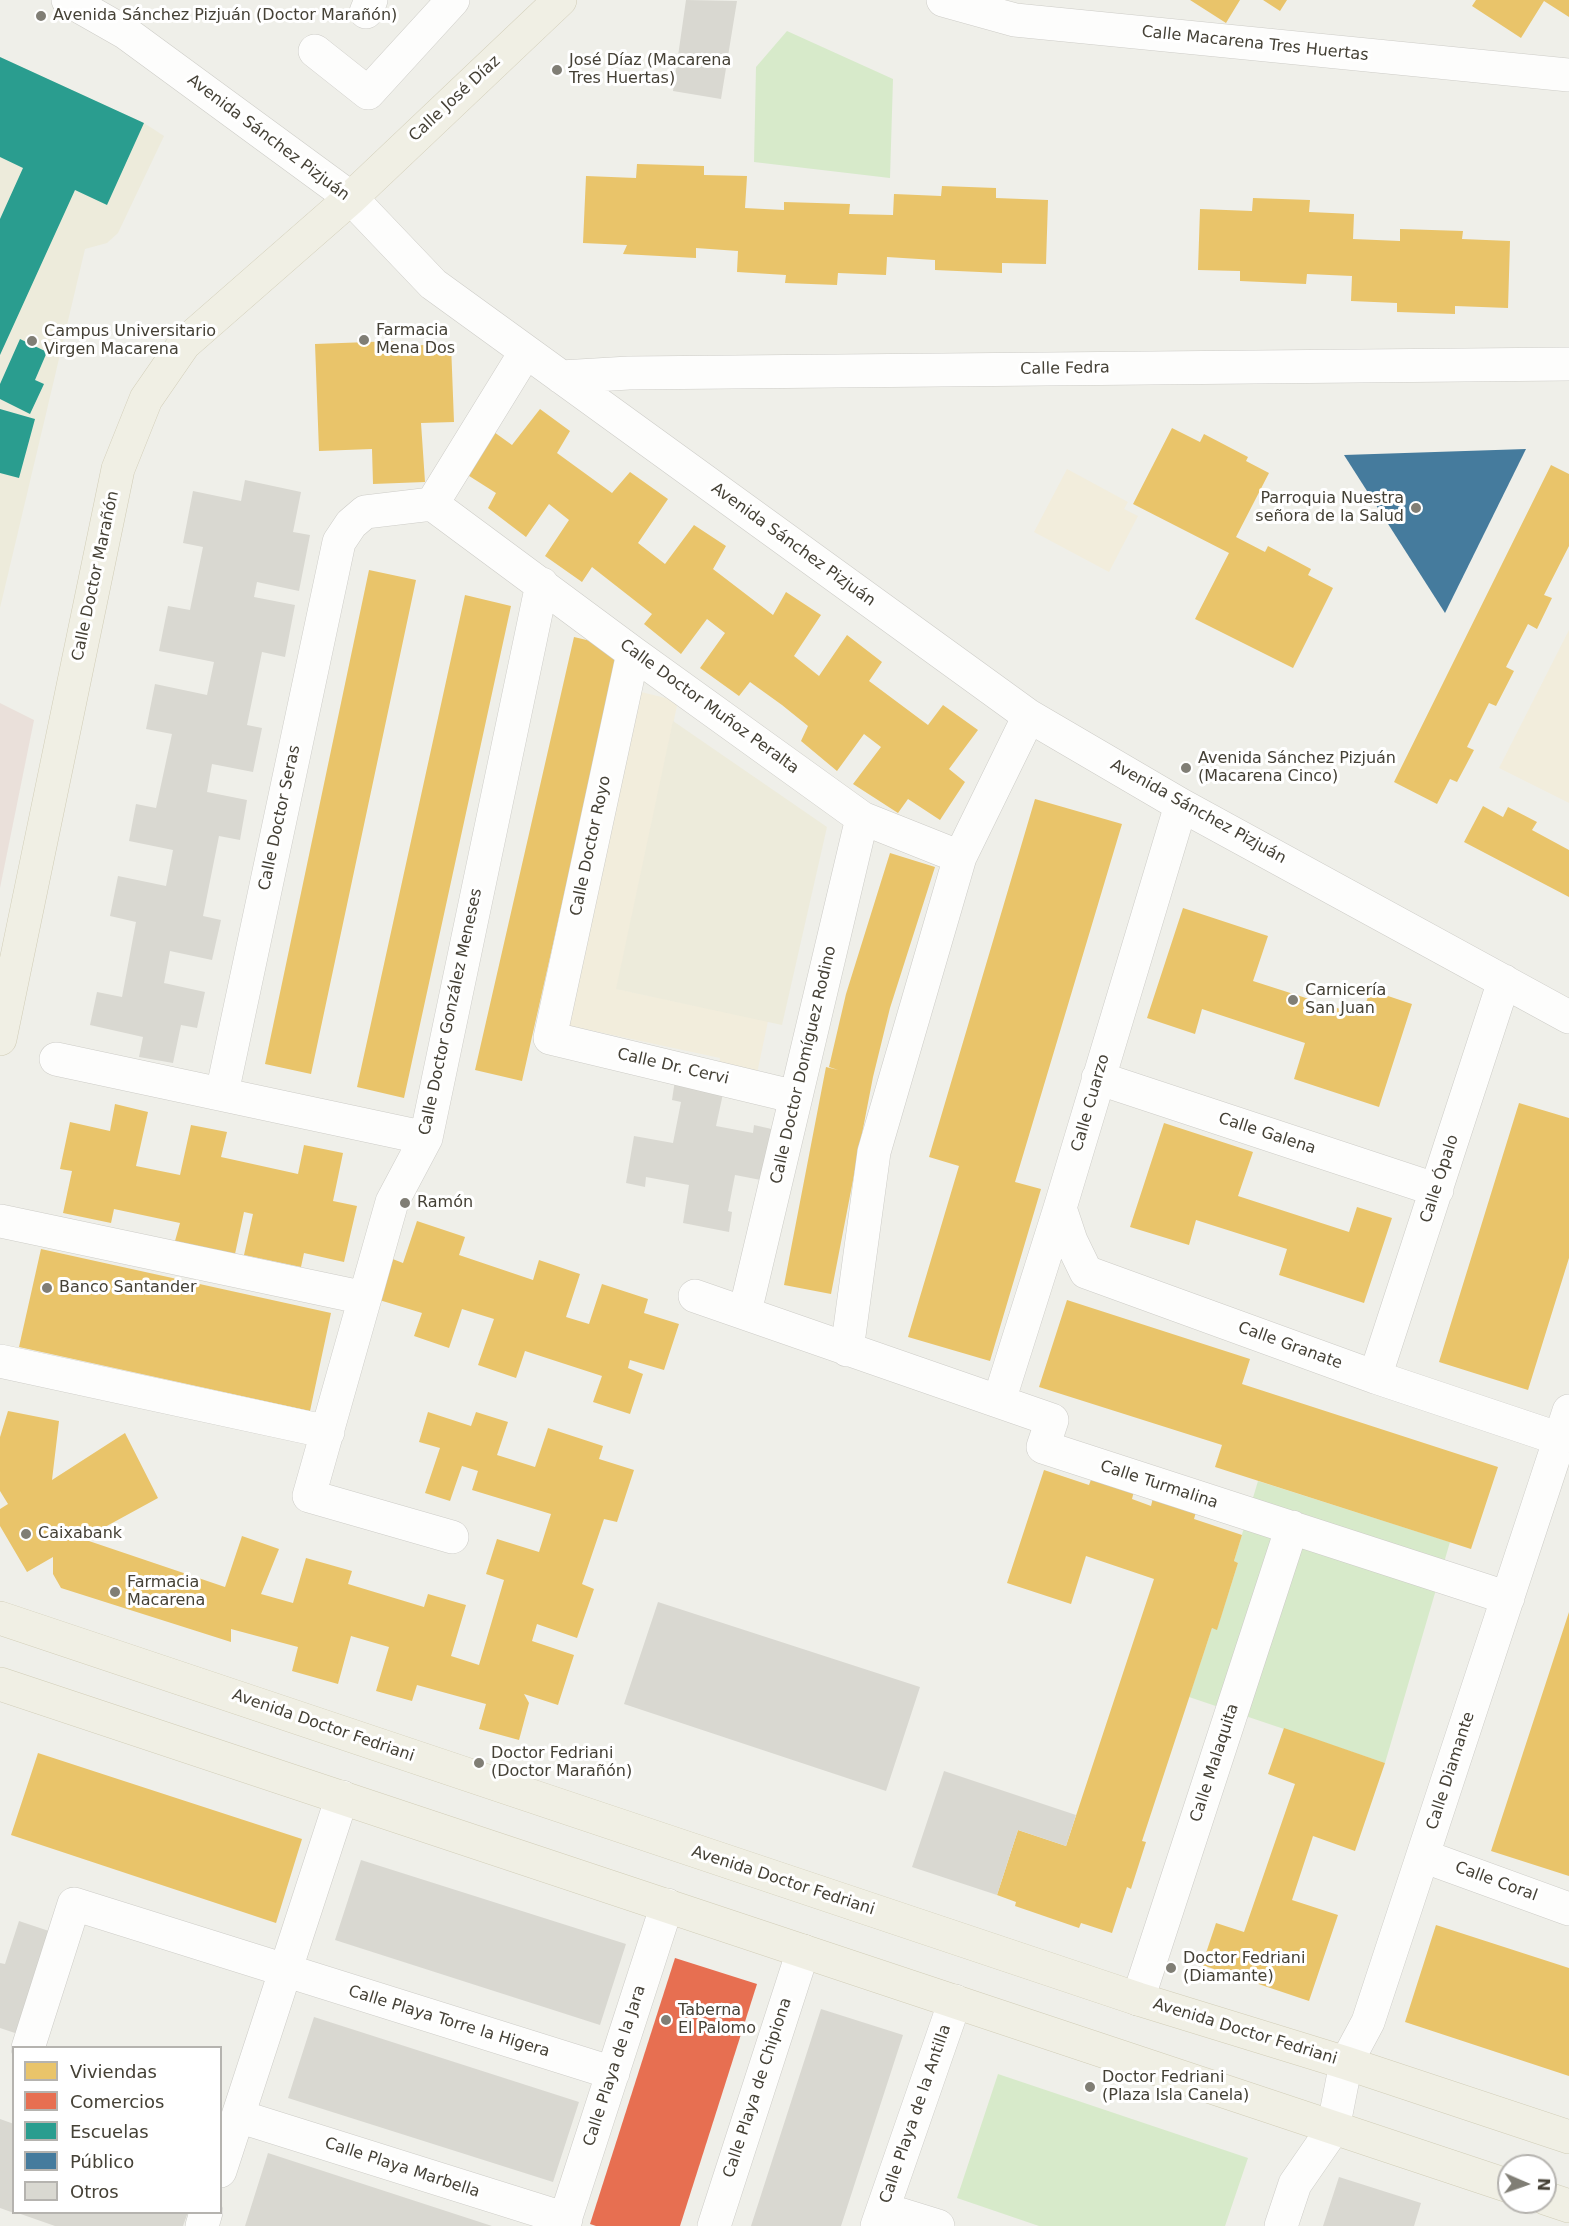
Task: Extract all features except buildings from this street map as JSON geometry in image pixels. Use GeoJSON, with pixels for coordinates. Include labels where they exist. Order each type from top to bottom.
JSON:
{"type":"FeatureCollection","features":[{"type":"Feature","properties":{"kind":"main road","name":"Calle José Díaz"},"geometry":{"type":"LineString","coordinates":[[351,198],[560,0]]}},
{"type":"Feature","properties":{"kind":"main road","name":"Calle Doctor Marañón"},"geometry":{"type":"LineString","coordinates":[[0,1039],[118,469],[146,399],[184,344],[351,198]]}},
{"type":"Feature","properties":{"kind":"main road","name":"Avenida Doctor Fedriani"},"geometry":{"type":"LineString","coordinates":[[0,1618],[1138,1999],[1346,2063],[1569,2136]]}},
{"type":"Feature","properties":{"kind":"main road"},"geometry":{"type":"LineString","coordinates":[[0,1684],[1497,2182]]}},
{"type":"Feature","properties":{"kind":"street","name":"Avenida Sánchez Pizjuán"},"geometry":{"type":"LineString","coordinates":[[68,0],[126,33],[351,198],[433,284],[525,353],[1029,716],[1181,805],[1569,1017]]}},
{"type":"Feature","properties":{"kind":"street"},"geometry":{"type":"LineString","coordinates":[[315,51],[368,93],[453,0]]}},
{"type":"Feature","properties":{"kind":"street","name":"Calle Macarena Tres Huertas"},"geometry":{"type":"LineString","coordinates":[[943,0],[1015,20],[1063,12],[1569,75]]}},
{"type":"Feature","properties":{"kind":"street"},"geometry":{"type":"LineString","coordinates":[[432,504],[525,353]]}},
{"type":"Feature","properties":{"kind":"street","name":"Calle Fedra"},"geometry":{"type":"LineString","coordinates":[[561,377],[629,373],[1569,364]]}},
{"type":"Feature","properties":{"kind":"street","name":"Calle Doctor Seras"},"geometry":{"type":"LineString","coordinates":[[222,1093],[339,542],[351,524],[365,512],[432,504]]}},
{"type":"Feature","properties":{"kind":"street","name":"Calle Doctor Muñoz Peralta"},"geometry":{"type":"LineString","coordinates":[[432,504],[862,818],[960,857]]}},
{"type":"Feature","properties":{"kind":"street","name":"Calle Doctor González Meneses"},"geometry":{"type":"LineString","coordinates":[[452,1537],[309,1496],[392,1202],[426,1138],[542,584]]}},
{"type":"Feature","properties":{"kind":"street","name":"Calle Doctor Royo"},"geometry":{"type":"LineString","coordinates":[[550,1038],[633,653]]}},
{"type":"Feature","properties":{"kind":"street"},"geometry":{"type":"LineString","coordinates":[[848,1350],[874,1152],[960,857],[1029,716]]}},
{"type":"Feature","properties":{"kind":"street","name":"Calle Cuarzo"},"geometry":{"type":"LineString","coordinates":[[999,1401],[1060,1208],[1181,805]]}},
{"type":"Feature","properties":{"kind":"street","name":"Calle Doctor Domíguez Rodino"},"geometry":{"type":"LineString","coordinates":[[745,1312],[862,818]]}},
{"type":"Feature","properties":{"kind":"street","name":"Calle Ópalo"},"geometry":{"type":"LineString","coordinates":[[1375,1377],[1503,981]]}},
{"type":"Feature","properties":{"kind":"street","name":"Calle Dr. Cervi"},"geometry":{"type":"LineString","coordinates":[[550,1038],[796,1097]]}},
{"type":"Feature","properties":{"kind":"street"},"geometry":{"type":"LineString","coordinates":[[56,1059],[426,1138]]}},
{"type":"Feature","properties":{"kind":"street","name":"Calle Galena"},"geometry":{"type":"LineString","coordinates":[[1098,1078],[1437,1190]]}},
{"type":"Feature","properties":{"kind":"street","name":"Calle Granate"},"geometry":{"type":"LineString","coordinates":[[1060,1208],[1071,1241],[1086,1272],[1375,1377],[1564,1425]]}},
{"type":"Feature","properties":{"kind":"street"},"geometry":{"type":"LineString","coordinates":[[0,1221],[365,1298]]}},
{"type":"Feature","properties":{"kind":"street","name":"Calle Turmalina"},"geometry":{"type":"LineString","coordinates":[[695,1296],[1052,1420],[1043,1447],[1508,1598]]}},
{"type":"Feature","properties":{"kind":"street"},"geometry":{"type":"LineString","coordinates":[[0,1361],[328,1432]]}},
{"type":"Feature","properties":{"kind":"street","name":"Calle Diamante"},"geometry":{"type":"LineString","coordinates":[[1333,2129],[1346,2063],[1368,2022],[1564,1425]]}},
{"type":"Feature","properties":{"kind":"street","name":"Calle Malaquita"},"geometry":{"type":"LineString","coordinates":[[1138,1999],[1292,1527]]}},
{"type":"Feature","properties":{"kind":"street"},"geometry":{"type":"LineString","coordinates":[[222,2163],[230,2130],[342,1797]]}},
{"type":"Feature","properties":{"kind":"street","name":"Calle Coral"},"geometry":{"type":"LineString","coordinates":[[1423,1856],[1569,1909]]}},
{"type":"Feature","properties":{"kind":"street","name":"Calle Playa Torre la Higera"},"geometry":{"type":"LineString","coordinates":[[29,2046],[74,1904],[284,1972],[613,2073]]}},
{"type":"Feature","properties":{"kind":"street","name":"Calle Playa de la Jara"},"geometry":{"type":"LineString","coordinates":[[565,2223],[667,1905]]}},
{"type":"Feature","properties":{"kind":"street","name":"Calle Playa de Chipiona"},"geometry":{"type":"LineString","coordinates":[[714,2226],[803,1951]]}},
{"type":"Feature","properties":{"kind":"street","name":"Calle Playa de la Antilla"},"geometry":{"type":"LineString","coordinates":[[880,2218],[955,2001]]}},
{"type":"Feature","properties":{"kind":"street"},"geometry":{"type":"LineString","coordinates":[[1281,2226],[1295,2184],[1333,2129]]}},
{"type":"Feature","properties":{"kind":"street","name":"Calle Playa Marbella"},"geometry":{"type":"LineString","coordinates":[[230,2130],[565,2223]]}},
{"type":"Feature","properties":{"kind":"street"},"geometry":{"type":"LineString","coordinates":[[880,2218],[938,2226]]}},
{"type":"Feature","properties":{"kind":"shaded area","name":"Campus Universitario Virgen Macarena"},"geometry":{"type":"Polygon","coordinates":[[[0,57],[144,123],[164,136],[118,233],[107,243],[85,249],[0,608],[0,57]]]}},
{"type":"Feature","properties":{"kind":"shaded area"},"geometry":{"type":"Polygon","coordinates":[[[1067,469],[1128,502],[1124,509],[1138,516],[1109,572],[1034,532],[1067,469]]]}},
{"type":"Feature","properties":{"kind":"shaded area"},"geometry":{"type":"Polygon","coordinates":[[[1569,630],[1569,803],[1499,768],[1569,630]]]}},
{"type":"Feature","properties":{"kind":"shaded area"},"geometry":{"type":"Polygon","coordinates":[[[637,691],[678,701],[617,989],[768,1021],[755,1083],[717,1075],[720,1058],[566,1025],[637,691]]]}},
{"type":"Feature","properties":{"kind":"shaded area"},"geometry":{"type":"Polygon","coordinates":[[[0,703],[34,720],[0,888],[0,703]]]}},
{"type":"Feature","properties":{"kind":"shaded area"},"geometry":{"type":"Polygon","coordinates":[[[673,721],[827,827],[782,1025],[616,989],[673,721]]]}},
{"type":"Feature","properties":{"kind":"green space"},"geometry":{"type":"Polygon","coordinates":[[[787,31],[893,79],[890,178],[754,162],[756,67],[787,31]]]}},
{"type":"Feature","properties":{"kind":"green space"},"geometry":{"type":"Polygon","coordinates":[[[1258,1481],[1450,1542],[1385,1763],[1189,1697],[1212,1628],[1217,1629],[1238,1563],[1234,1561],[1258,1481]]]}},
{"type":"Feature","properties":{"kind":"green space"},"geometry":{"type":"Polygon","coordinates":[[[998,2074],[1248,2158],[1225,2226],[1039,2226],[957,2198],[998,2074]]]}},
{"type":"Feature","properties":{"kind":"place","name":"Avenida Sánchez Pizjuán (Doctor Marañón)"},"geometry":{"type":"Point","coordinates":[41,16]}},
{"type":"Feature","properties":{"kind":"place","name":"José Díaz (Macarena Tres Huertas)"},"geometry":{"type":"Point","coordinates":[557,70]}},
{"type":"Feature","properties":{"kind":"place","name":"Farmacia Mena Dos"},"geometry":{"type":"Point","coordinates":[364,340]}},
{"type":"Feature","properties":{"kind":"place","name":"Campus Universitario Virgen Macarena"},"geometry":{"type":"Point","coordinates":[32,341]}},
{"type":"Feature","properties":{"kind":"place","name":"Parroquia Nuestra señora de la Salud"},"geometry":{"type":"Point","coordinates":[1416,508]}},
{"type":"Feature","properties":{"kind":"place","name":"Avenida Sánchez Pizjuán (Macarena Cinco)"},"geometry":{"type":"Point","coordinates":[1186,768]}},
{"type":"Feature","properties":{"kind":"place","name":"Carnicería San Juan"},"geometry":{"type":"Point","coordinates":[1293,1000]}},
{"type":"Feature","properties":{"kind":"place","name":"Ramón"},"geometry":{"type":"Point","coordinates":[405,1203]}},
{"type":"Feature","properties":{"kind":"place","name":"Banco Santander"},"geometry":{"type":"Point","coordinates":[47,1288]}},
{"type":"Feature","properties":{"kind":"place","name":"Caixabank"},"geometry":{"type":"Point","coordinates":[26,1534]}},
{"type":"Feature","properties":{"kind":"place","name":"Farmacia Macarena"},"geometry":{"type":"Point","coordinates":[115,1592]}},
{"type":"Feature","properties":{"kind":"place","name":"Doctor Fedriani (Doctor Marañón)"},"geometry":{"type":"Point","coordinates":[479,1763]}},
{"type":"Feature","properties":{"kind":"place","name":"Doctor Fedriani (Diamante)"},"geometry":{"type":"Point","coordinates":[1171,1968]}},
{"type":"Feature","properties":{"kind":"place","name":"Taberna El Palomo"},"geometry":{"type":"Point","coordinates":[666,2020]}},
{"type":"Feature","properties":{"kind":"place","name":"Doctor Fedriani (Plaza Isla Canela)"},"geometry":{"type":"Point","coordinates":[1090,2087]}}]}
